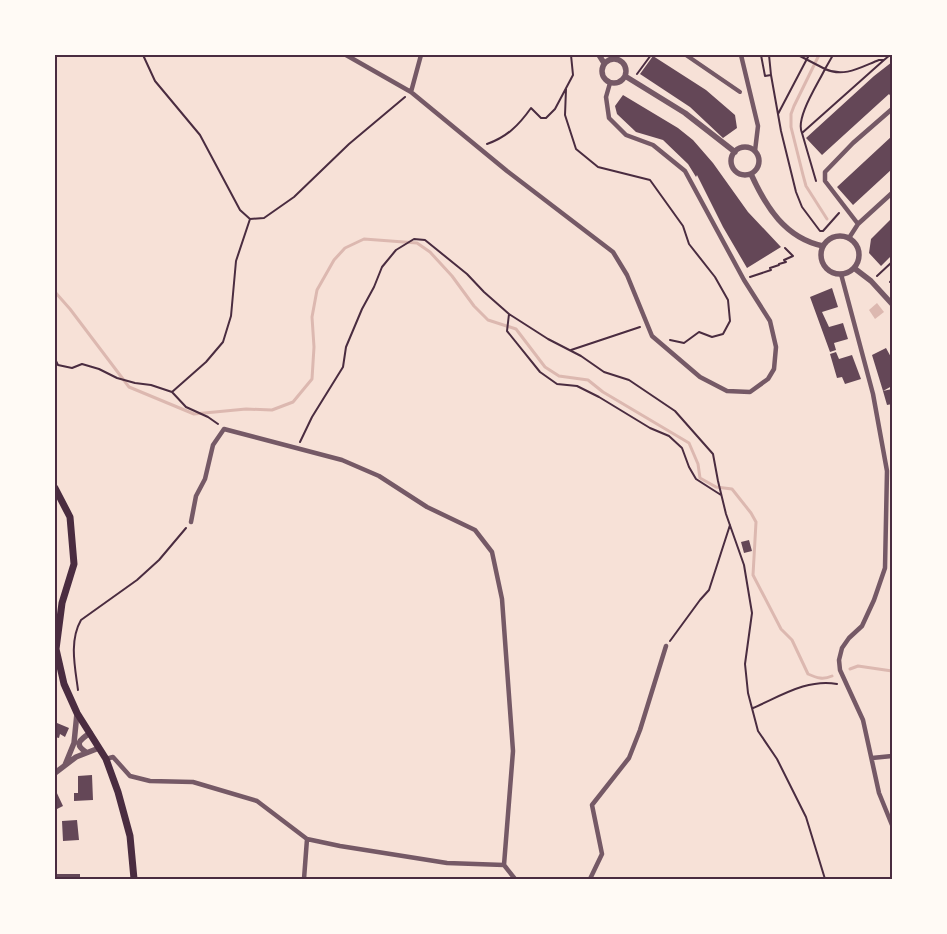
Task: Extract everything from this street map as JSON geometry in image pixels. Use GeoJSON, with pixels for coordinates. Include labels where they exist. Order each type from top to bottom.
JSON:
{"type":"FeatureCollection","features":[{"type":"Feature","properties":{"kind":"main road"},"geometry":{"type":"LineString","coordinates":[[55,488],[70,517],[74,564],[62,603],[56,649],[64,684],[77,713],[106,760],[118,792],[130,836],[134,879]]}},
{"type":"Feature","properties":{"kind":"street"},"geometry":{"type":"LineString","coordinates":[[346,55],[411,92],[476,146],[613,252],[627,275],[652,336],[700,377],[727,391],[750,392],[768,379],[774,369],[776,347],[770,321],[744,280],[685,171],[653,145],[626,135],[609,118],[606,98],[610,83]]}},
{"type":"Feature","properties":{"kind":"street"},"geometry":{"type":"LineString","coordinates":[[411,92],[420,55]]}},
{"type":"Feature","properties":{"kind":"street"},"geometry":{"type":"LineString","coordinates":[[599,55],[604,63]]}},
{"type":"Feature","properties":{"kind":"street"},"geometry":{"type":"LineString","coordinates":[[686,55],[740,92]]}},
{"type":"Feature","properties":{"kind":"street"},"geometry":{"type":"LineString","coordinates":[[741,55],[758,126],[755,151]]}},
{"type":"Feature","properties":{"kind":"street"},"geometry":{"type":"LineString","coordinates":[[610,59],[617,59],[623,63],[626,69],[625,76],[622,81],[610,83],[603,78],[601,70],[604,63],[610,59]]}},
{"type":"Feature","properties":{"kind":"street"},"geometry":{"type":"LineString","coordinates":[[625,76],[686,113],[735,152]]}},
{"type":"Feature","properties":{"kind":"street"},"geometry":{"type":"LineString","coordinates":[[858,224],[825,181],[825,172],[853,143],[892,109]]}},
{"type":"Feature","properties":{"kind":"street"},"geometry":{"type":"LineString","coordinates":[[743,147],[752,148],[755,151],[758,154],[759,163],[752,174],[739,173],[733,167],[732,159],[735,152],[743,147]]}},
{"type":"Feature","properties":{"kind":"street"},"geometry":{"type":"LineString","coordinates":[[752,174],[761,196],[778,220],[791,232],[810,243],[823,246]]}},
{"type":"Feature","properties":{"kind":"street"},"geometry":{"type":"LineString","coordinates":[[849,238],[858,224],[892,193]]}},
{"type":"Feature","properties":{"kind":"street"},"geometry":{"type":"LineString","coordinates":[[837,236],[849,238],[858,248],[859,255],[854,268],[841,274],[834,273],[824,265],[821,259],[823,246],[831,238],[837,236]]}},
{"type":"Feature","properties":{"kind":"street"},"geometry":{"type":"LineString","coordinates":[[854,268],[871,281],[892,304]]}},
{"type":"Feature","properties":{"kind":"street"},"geometry":{"type":"LineString","coordinates":[[841,274],[873,394],[887,471],[885,568],[874,600],[862,626],[849,638],[842,648],[839,660],[840,670],[863,720],[879,794],[892,825]]}},
{"type":"Feature","properties":{"kind":"street"},"geometry":{"type":"LineString","coordinates":[[191,522],[196,496],[206,479],[213,445],[224,429],[342,460],[379,476],[427,507],[475,530],[492,552],[502,599],[513,752],[504,866],[515,879]]}},
{"type":"Feature","properties":{"kind":"street"},"geometry":{"type":"LineString","coordinates":[[590,879],[602,854],[592,805],[628,758],[640,730],[666,646]]}},
{"type":"Feature","properties":{"kind":"street"},"geometry":{"type":"LineString","coordinates":[[65,765],[77,741],[77,713]]}},
{"type":"Feature","properties":{"kind":"street"},"geometry":{"type":"LineString","coordinates":[[77,741],[90,733]]}},
{"type":"Feature","properties":{"kind":"street"},"geometry":{"type":"LineString","coordinates":[[77,741],[86,752]]}},
{"type":"Feature","properties":{"kind":"street"},"geometry":{"type":"LineString","coordinates":[[55,773],[86,752],[99,748]]}},
{"type":"Feature","properties":{"kind":"street"},"geometry":{"type":"LineString","coordinates":[[872,758],[892,756]]}},
{"type":"Feature","properties":{"kind":"street"},"geometry":{"type":"LineString","coordinates":[[106,760],[113,757],[130,776],[150,781],[193,782],[257,801],[307,839],[447,863],[504,866]]}},
{"type":"Feature","properties":{"kind":"street"},"geometry":{"type":"LineString","coordinates":[[304,879],[307,839]]}},
{"type":"Feature","properties":{"kind":"path"},"geometry":{"type":"LineString","coordinates":[[143,55],[155,81],[200,135],[240,210],[250,219],[264,218],[294,197],[349,144],[411,92]]}},
{"type":"Feature","properties":{"kind":"path"},"geometry":{"type":"LineString","coordinates":[[476,146],[489,143],[511,131],[520,124],[531,108],[541,118],[546,118],[555,109],[573,75],[571,55]]}},
{"type":"Feature","properties":{"kind":"path"},"geometry":{"type":"LineString","coordinates":[[633,80],[651,55]]}},
{"type":"Feature","properties":{"kind":"path"},"geometry":{"type":"LineString","coordinates":[[761,55],[765,76],[771,75]]}},
{"type":"Feature","properties":{"kind":"path"},"geometry":{"type":"LineString","coordinates":[[769,55],[786,155],[802,207],[823,232],[840,214],[838,211]]}},
{"type":"Feature","properties":{"kind":"path"},"geometry":{"type":"LineString","coordinates":[[798,55],[824,69],[842,73],[884,60]]}},
{"type":"Feature","properties":{"kind":"path"},"geometry":{"type":"LineString","coordinates":[[778,114],[809,55]]}},
{"type":"Feature","properties":{"kind":"path"},"geometry":{"type":"LineString","coordinates":[[816,181],[800,128],[802,117],[832,55]]}},
{"type":"Feature","properties":{"kind":"path"},"geometry":{"type":"LineString","coordinates":[[802,133],[890,55]]}},
{"type":"Feature","properties":{"kind":"path"},"geometry":{"type":"LineString","coordinates":[[566,89],[565,115],[576,149],[598,167],[650,180],[683,226],[689,244],[715,277],[728,300],[730,321],[723,334],[712,337],[698,332],[684,343],[668,339]]}},
{"type":"Feature","properties":{"kind":"path"},"geometry":{"type":"LineString","coordinates":[[172,392],[206,362],[223,342],[231,316],[236,260],[250,219]]}},
{"type":"Feature","properties":{"kind":"path"},"geometry":{"type":"LineString","coordinates":[[297,448],[312,417],[343,367],[346,347],[382,267],[396,250],[414,239],[425,240],[467,274],[509,314],[548,339],[581,356],[604,372],[629,380],[675,411],[713,454],[721,495],[744,565],[752,613],[745,664],[748,693],[758,731],[777,759],[806,817],[825,879]]}},
{"type":"Feature","properties":{"kind":"path"},"geometry":{"type":"LineString","coordinates":[[744,280],[786,262],[784,260],[793,256],[785,248]]}},
{"type":"Feature","properties":{"kind":"path"},"geometry":{"type":"LineString","coordinates":[[871,281],[892,262]]}},
{"type":"Feature","properties":{"kind":"path"},"geometry":{"type":"LineString","coordinates":[[509,314],[507,331],[540,372],[557,384],[577,386],[614,404],[650,428],[669,436],[682,448],[696,479],[721,495]]}},
{"type":"Feature","properties":{"kind":"path"},"geometry":{"type":"LineString","coordinates":[[570,350],[647,325]]}},
{"type":"Feature","properties":{"kind":"path"},"geometry":{"type":"LineString","coordinates":[[55,359],[58,365],[72,368],[82,364],[99,369],[117,378],[151,385],[172,392],[186,406],[208,417],[224,429]]}},
{"type":"Feature","properties":{"kind":"path"},"geometry":{"type":"LineString","coordinates":[[77,713],[79,698],[74,659],[75,630],[81,620],[137,580],[159,560],[191,522]]}},
{"type":"Feature","properties":{"kind":"path"},"geometry":{"type":"LineString","coordinates":[[666,646],[709,590],[730,525]]}},
{"type":"Feature","properties":{"kind":"path"},"geometry":{"type":"LineString","coordinates":[[752,708],[810,684],[827,682],[847,686]]}},
{"type":"Feature","properties":{"kind":"shaded area"},"geometry":{"type":"Polygon","coordinates":[[[877,303],[884,312],[875,319],[869,310],[877,303]]]}},
{"type":"Feature","properties":{"kind":"building"},"geometry":{"type":"Polygon","coordinates":[[[653,56],[706,90],[735,115],[737,128],[723,138],[690,107],[640,74],[653,56]]]}},
{"type":"Feature","properties":{"kind":"building"},"geometry":{"type":"Polygon","coordinates":[[[892,62],[892,98],[889,94],[822,155],[806,138],[892,62]]]}},
{"type":"Feature","properties":{"kind":"building"},"geometry":{"type":"Polygon","coordinates":[[[623,95],[678,128],[693,140],[713,163],[748,212],[781,247],[747,268],[723,227],[697,175],[696,177],[688,164],[663,140],[636,132],[617,114],[615,106],[623,95]]]}},
{"type":"Feature","properties":{"kind":"building"},"geometry":{"type":"Polygon","coordinates":[[[892,136],[892,169],[853,205],[837,187],[892,136]]]}},
{"type":"Feature","properties":{"kind":"building"},"geometry":{"type":"Polygon","coordinates":[[[892,218],[892,255],[881,266],[869,253],[871,239],[892,218]]]}},
{"type":"Feature","properties":{"kind":"building"},"geometry":{"type":"Polygon","coordinates":[[[832,288],[838,307],[822,312],[829,327],[843,323],[848,339],[834,343],[836,350],[830,352],[810,297],[832,288]]]}},
{"type":"Feature","properties":{"kind":"building"},"geometry":{"type":"Polygon","coordinates":[[[886,348],[892,359],[892,386],[883,391],[872,355],[886,348]]]}},
{"type":"Feature","properties":{"kind":"building"},"geometry":{"type":"Polygon","coordinates":[[[836,352],[839,359],[852,355],[861,379],[845,384],[842,377],[837,378],[830,354],[836,352]]]}},
{"type":"Feature","properties":{"kind":"building"},"geometry":{"type":"Polygon","coordinates":[[[892,389],[892,404],[887,405],[883,391],[892,389]]]}},
{"type":"Feature","properties":{"kind":"building"},"geometry":{"type":"Polygon","coordinates":[[[749,540],[752,551],[744,553],[741,542],[749,540]]]}},
{"type":"Feature","properties":{"kind":"building"},"geometry":{"type":"Polygon","coordinates":[[[57,723],[69,728],[65,737],[60,734],[59,738],[55,737],[57,723]]]}},
{"type":"Feature","properties":{"kind":"building"},"geometry":{"type":"Polygon","coordinates":[[[92,775],[93,800],[74,801],[74,793],[78,793],[78,776],[92,775]]]}},
{"type":"Feature","properties":{"kind":"building"},"geometry":{"type":"Polygon","coordinates":[[[55,789],[63,806],[55,810],[55,789]]]}},
{"type":"Feature","properties":{"kind":"building"},"geometry":{"type":"Polygon","coordinates":[[[77,820],[79,840],[63,841],[62,821],[77,820]]]}},
{"type":"Feature","properties":{"kind":"building"},"geometry":{"type":"Polygon","coordinates":[[[55,874],[80,874],[80,879],[55,879],[55,874]]]}},
{"type":"Feature","properties":{"kind":"waterway"},"geometry":{"type":"LineString","coordinates":[[819,55],[794,106],[791,114],[791,127],[806,186],[827,219]]}},
{"type":"Feature","properties":{"kind":"waterway"},"geometry":{"type":"LineString","coordinates":[[55,292],[129,387],[194,414],[246,409],[272,410],[293,402],[312,379],[314,347],[312,317],[317,290],[334,260],[345,248],[364,239],[417,243],[430,252],[452,276],[474,306],[488,320],[516,329],[545,367],[559,376],[588,380],[603,392],[689,443],[698,464],[700,478],[716,487],[732,489],[756,522],[753,575],[781,629],[792,640],[808,674],[820,678],[832,676]]}},
{"type":"Feature","properties":{"kind":"waterway"},"geometry":{"type":"LineString","coordinates":[[850,669],[858,666],[892,671]]}}]}
